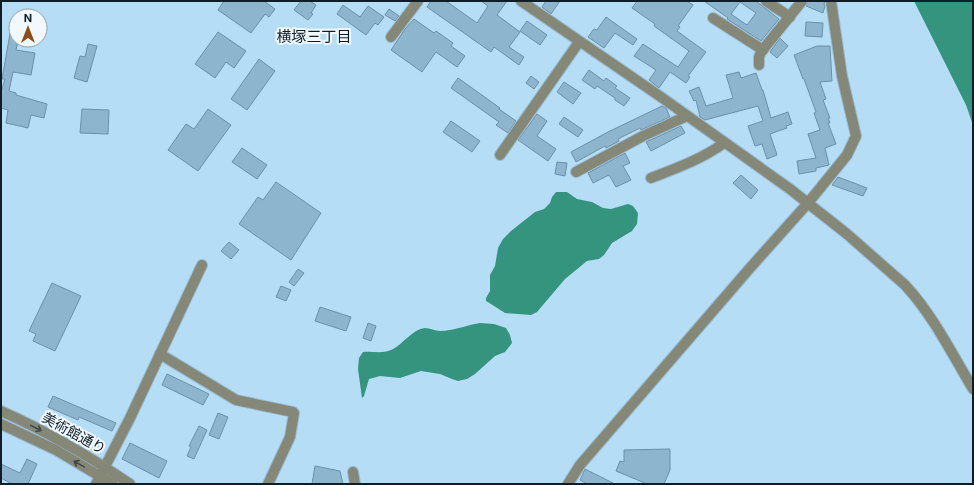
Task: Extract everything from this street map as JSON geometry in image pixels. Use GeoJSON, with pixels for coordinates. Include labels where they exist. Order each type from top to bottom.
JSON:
{"type":"FeatureCollection","features":[{"type":"Feature","properties":{"kind":"street"},"geometry":{"type":"LineString","coordinates":[[391,37],[418,1]]}},
{"type":"Feature","properties":{"kind":"street"},"geometry":{"type":"LineString","coordinates":[[521,1],[790,188],[847,234],[914,294],[973,389]]}},
{"type":"Feature","properties":{"kind":"street"},"geometry":{"type":"LineString","coordinates":[[766,1],[790,17]]}},
{"type":"Feature","properties":{"kind":"street"},"geometry":{"type":"LineString","coordinates":[[759,65],[759,56],[763,50],[802,1]]}},
{"type":"Feature","properties":{"kind":"street"},"geometry":{"type":"LineString","coordinates":[[568,484],[580,465],[848,155],[856,136],[842,76],[831,1]]}},
{"type":"Feature","properties":{"kind":"street"},"geometry":{"type":"LineString","coordinates":[[713,18],[763,50]]}},
{"type":"Feature","properties":{"kind":"street"},"geometry":{"type":"LineString","coordinates":[[500,155],[579,42]]}},
{"type":"Feature","properties":{"kind":"street"},"geometry":{"type":"LineString","coordinates":[[576,172],[643,136],[687,116]]}},
{"type":"Feature","properties":{"kind":"street"},"geometry":{"type":"LineString","coordinates":[[651,178],[693,161],[711,152],[724,142]]}},
{"type":"Feature","properties":{"kind":"street"},"geometry":{"type":"LineString","coordinates":[[101,476],[202,265]]}},
{"type":"Feature","properties":{"kind":"street"},"geometry":{"type":"LineString","coordinates":[[160,354],[236,400],[293,412],[290,437],[268,484]]}},
{"type":"Feature","properties":{"kind":"street","name":"美術館通り"},"geometry":{"type":"LineString","coordinates":[[1,411],[42,430],[101,476],[130,484]]}},
{"type":"Feature","properties":{"kind":"street","name":"美術館通り"},"geometry":{"type":"LineString","coordinates":[[1,424],[56,450],[113,484]]}},
{"type":"Feature","properties":{"kind":"street"},"geometry":{"type":"LineString","coordinates":[[353,472],[355,484]]}},
{"type":"Feature","properties":{"kind":"shaded area"},"geometry":{"type":"Polygon","coordinates":[[[914,1],[973,1],[973,125],[966,105],[914,1]]]}},
{"type":"Feature","properties":{"kind":"shaded area"},"geometry":{"type":"Polygon","coordinates":[[[556,192],[567,192],[577,199],[592,202],[603,208],[611,209],[628,204],[633,206],[638,213],[637,224],[632,231],[612,243],[604,255],[599,259],[587,261],[565,279],[537,312],[531,315],[505,313],[486,301],[490,291],[490,275],[495,266],[498,248],[503,239],[511,231],[535,212],[544,209],[550,203],[556,192]]]}},
{"type":"Feature","properties":{"kind":"shaded area"},"geometry":{"type":"Polygon","coordinates":[[[480,323],[494,324],[506,328],[512,343],[505,352],[495,356],[475,374],[467,379],[458,381],[440,374],[421,371],[400,378],[380,376],[369,379],[362,398],[358,369],[359,358],[363,352],[381,352],[391,350],[420,329],[429,328],[438,331],[445,331],[480,323]]]}},
{"type":"Feature","properties":{"kind":"building"},"geometry":{"type":"Polygon","coordinates":[[[224,1],[264,1],[275,9],[269,17],[265,14],[251,33],[218,10],[224,1]]]}},
{"type":"Feature","properties":{"kind":"building"},"geometry":{"type":"Polygon","coordinates":[[[301,1],[310,1],[316,5],[311,13],[313,14],[308,20],[294,10],[301,1]]]}},
{"type":"Feature","properties":{"kind":"building"},"geometry":{"type":"Polygon","coordinates":[[[431,1],[446,1],[477,23],[488,6],[481,1],[507,1],[497,15],[520,32],[509,47],[524,57],[519,65],[494,47],[491,52],[427,7],[431,1]]]}},
{"type":"Feature","properties":{"kind":"building"},"geometry":{"type":"Polygon","coordinates":[[[546,1],[560,1],[551,14],[542,7],[546,1]]]}},
{"type":"Feature","properties":{"kind":"building"},"geometry":{"type":"Polygon","coordinates":[[[637,1],[687,1],[693,5],[678,26],[680,27],[677,31],[706,52],[688,76],[690,77],[686,83],[670,72],[659,88],[649,80],[656,70],[634,56],[643,44],[678,67],[689,51],[632,8],[637,1]]]}},
{"type":"Feature","properties":{"kind":"building"},"geometry":{"type":"Polygon","coordinates":[[[704,1],[756,1],[779,19],[761,41],[727,19],[728,18],[704,1]],[[740,2],[731,14],[747,25],[756,13],[740,2]]]}},
{"type":"Feature","properties":{"kind":"building"},"geometry":{"type":"Polygon","coordinates":[[[808,1],[825,1],[823,13],[806,6],[808,1]]]}},
{"type":"Feature","properties":{"kind":"building"},"geometry":{"type":"Polygon","coordinates":[[[343,5],[360,17],[368,6],[384,17],[378,25],[375,23],[366,35],[337,14],[343,5]]]}},
{"type":"Feature","properties":{"kind":"building"},"geometry":{"type":"Polygon","coordinates":[[[389,9],[399,16],[395,21],[385,15],[389,9]]]}},
{"type":"Feature","properties":{"kind":"building"},"geometry":{"type":"Polygon","coordinates":[[[606,17],[637,39],[633,45],[615,33],[604,48],[588,37],[594,29],[597,30],[606,17]]]}},
{"type":"Feature","properties":{"kind":"building"},"geometry":{"type":"Polygon","coordinates":[[[414,19],[434,33],[436,31],[453,43],[451,46],[465,56],[457,67],[436,52],[422,72],[391,50],[405,29],[414,19]]]}},
{"type":"Feature","properties":{"kind":"building"},"geometry":{"type":"Polygon","coordinates":[[[527,21],[547,35],[540,45],[520,31],[527,21]]]}},
{"type":"Feature","properties":{"kind":"building"},"geometry":{"type":"Polygon","coordinates":[[[806,22],[823,23],[822,37],[805,36],[806,22]]]}},
{"type":"Feature","properties":{"kind":"building"},"geometry":{"type":"Polygon","coordinates":[[[218,32],[246,51],[234,68],[226,62],[215,78],[195,64],[218,32]]]}},
{"type":"Feature","properties":{"kind":"building"},"geometry":{"type":"Polygon","coordinates":[[[780,38],[788,46],[777,58],[770,52],[780,38]]]}},
{"type":"Feature","properties":{"kind":"building"},"geometry":{"type":"Polygon","coordinates":[[[88,44],[97,46],[87,82],[74,78],[80,56],[85,57],[88,44]]]}},
{"type":"Feature","properties":{"kind":"building"},"geometry":{"type":"Polygon","coordinates":[[[8,45],[8,48],[16,48],[16,50],[35,53],[31,75],[13,72],[9,91],[16,93],[16,95],[47,104],[44,118],[31,115],[28,128],[6,123],[8,110],[1,108],[1,92],[5,79],[2,79],[8,45]]]}},
{"type":"Feature","properties":{"kind":"building"},"geometry":{"type":"Polygon","coordinates":[[[817,46],[830,46],[832,81],[820,82],[826,99],[823,100],[830,118],[828,118],[830,123],[828,123],[836,144],[825,148],[829,165],[816,168],[816,171],[799,174],[797,161],[816,158],[808,134],[820,130],[814,113],[816,112],[794,55],[817,46]]]}},
{"type":"Feature","properties":{"kind":"building"},"geometry":{"type":"Polygon","coordinates":[[[259,59],[275,71],[247,110],[231,99],[259,59]]]}},
{"type":"Feature","properties":{"kind":"building"},"geometry":{"type":"Polygon","coordinates":[[[589,70],[604,81],[606,78],[617,86],[615,88],[630,98],[624,106],[597,86],[595,89],[582,80],[589,70]]]}},
{"type":"Feature","properties":{"kind":"building"},"geometry":{"type":"Polygon","coordinates":[[[739,72],[741,78],[756,73],[763,90],[771,118],[788,112],[792,124],[786,126],[787,128],[770,134],[777,155],[767,159],[762,144],[755,146],[748,126],[763,121],[758,106],[705,120],[700,117],[696,100],[694,101],[689,91],[699,87],[706,106],[733,98],[726,75],[739,72]]]}},
{"type":"Feature","properties":{"kind":"building"},"geometry":{"type":"Polygon","coordinates":[[[531,76],[539,82],[534,89],[526,83],[531,76]]]}},
{"type":"Feature","properties":{"kind":"building"},"geometry":{"type":"Polygon","coordinates":[[[458,78],[516,121],[508,133],[496,125],[499,122],[451,88],[458,78]]]}},
{"type":"Feature","properties":{"kind":"building"},"geometry":{"type":"Polygon","coordinates":[[[564,82],[581,93],[573,104],[557,92],[564,82]]]}},
{"type":"Feature","properties":{"kind":"building"},"geometry":{"type":"Polygon","coordinates":[[[662,106],[666,108],[670,117],[641,130],[640,128],[618,139],[619,141],[606,148],[605,146],[576,162],[571,152],[662,106]]]}},
{"type":"Feature","properties":{"kind":"building"},"geometry":{"type":"Polygon","coordinates":[[[82,109],[109,110],[108,134],[80,133],[82,109]]]}},
{"type":"Feature","properties":{"kind":"building"},"geometry":{"type":"Polygon","coordinates":[[[208,109],[231,125],[198,171],[168,150],[186,124],[194,129],[208,109]]]}},
{"type":"Feature","properties":{"kind":"building"},"geometry":{"type":"Polygon","coordinates":[[[537,114],[547,121],[537,136],[556,149],[548,161],[518,140],[537,114]]]}},
{"type":"Feature","properties":{"kind":"building"},"geometry":{"type":"Polygon","coordinates":[[[564,117],[583,130],[578,137],[559,124],[564,117]]]}},
{"type":"Feature","properties":{"kind":"building"},"geometry":{"type":"Polygon","coordinates":[[[451,121],[480,141],[472,152],[443,132],[451,121]]]}},
{"type":"Feature","properties":{"kind":"building"},"geometry":{"type":"Polygon","coordinates":[[[681,126],[685,133],[651,151],[646,142],[681,126]]]}},
{"type":"Feature","properties":{"kind":"building"},"geometry":{"type":"Polygon","coordinates":[[[242,148],[267,165],[257,179],[232,162],[242,148]]]}},
{"type":"Feature","properties":{"kind":"building"},"geometry":{"type":"Polygon","coordinates":[[[625,153],[630,163],[623,166],[631,180],[616,187],[609,175],[593,183],[588,173],[625,153]]]}},
{"type":"Feature","properties":{"kind":"building"},"geometry":{"type":"Polygon","coordinates":[[[557,162],[567,163],[565,176],[555,174],[557,162]]]}},
{"type":"Feature","properties":{"kind":"building"},"geometry":{"type":"Polygon","coordinates":[[[741,175],[758,190],[751,199],[733,183],[741,175]]]}},
{"type":"Feature","properties":{"kind":"building"},"geometry":{"type":"Polygon","coordinates":[[[838,177],[867,188],[863,196],[832,185],[838,177]]]}},
{"type":"Feature","properties":{"kind":"building"},"geometry":{"type":"Polygon","coordinates":[[[276,182],[321,213],[291,260],[239,224],[258,197],[263,200],[276,182]]]}},
{"type":"Feature","properties":{"kind":"building"},"geometry":{"type":"Polygon","coordinates":[[[229,242],[239,250],[231,259],[221,251],[229,242]]]}},
{"type":"Feature","properties":{"kind":"building"},"geometry":{"type":"Polygon","coordinates":[[[298,269],[304,273],[294,286],[289,282],[298,269]]]}},
{"type":"Feature","properties":{"kind":"building"},"geometry":{"type":"Polygon","coordinates":[[[52,283],[81,296],[55,351],[33,341],[36,334],[29,331],[52,283]]]}},
{"type":"Feature","properties":{"kind":"building"},"geometry":{"type":"Polygon","coordinates":[[[281,286],[291,290],[286,301],[276,297],[281,286]]]}},
{"type":"Feature","properties":{"kind":"building"},"geometry":{"type":"Polygon","coordinates":[[[320,307],[351,317],[346,331],[315,321],[320,307]]]}},
{"type":"Feature","properties":{"kind":"building"},"geometry":{"type":"Polygon","coordinates":[[[368,323],[376,326],[371,341],[363,338],[368,323]]]}},
{"type":"Feature","properties":{"kind":"building"},"geometry":{"type":"Polygon","coordinates":[[[167,374],[209,394],[203,405],[162,385],[167,374]]]}},
{"type":"Feature","properties":{"kind":"building"},"geometry":{"type":"Polygon","coordinates":[[[53,396],[116,423],[112,431],[79,417],[78,420],[48,407],[53,396]]]}},
{"type":"Feature","properties":{"kind":"building"},"geometry":{"type":"Polygon","coordinates":[[[218,413],[228,417],[219,439],[209,435],[218,413]]]}},
{"type":"Feature","properties":{"kind":"building"},"geometry":{"type":"Polygon","coordinates":[[[199,426],[207,430],[194,459],[187,456],[191,447],[189,446],[199,426]]]}},
{"type":"Feature","properties":{"kind":"building"},"geometry":{"type":"Polygon","coordinates":[[[130,443],[167,461],[159,478],[122,459],[130,443]]]}},
{"type":"Feature","properties":{"kind":"building"},"geometry":{"type":"Polygon","coordinates":[[[670,449],[670,470],[664,484],[647,484],[616,471],[620,461],[624,462],[624,450],[670,449]]]}},
{"type":"Feature","properties":{"kind":"building"},"geometry":{"type":"Polygon","coordinates":[[[27,459],[37,464],[28,484],[12,484],[1,478],[1,464],[20,473],[27,459]]]}},
{"type":"Feature","properties":{"kind":"building"},"geometry":{"type":"Polygon","coordinates":[[[315,466],[340,471],[343,484],[312,484],[315,466]]]}},
{"type":"Feature","properties":{"kind":"building"},"geometry":{"type":"Polygon","coordinates":[[[585,469],[615,484],[587,484],[580,480],[585,469]]]}},
{"type":"Feature","properties":{"kind":"district","name":"横塚三丁目"},"geometry":{"type":"Point","coordinates":[314,37]}}]}
